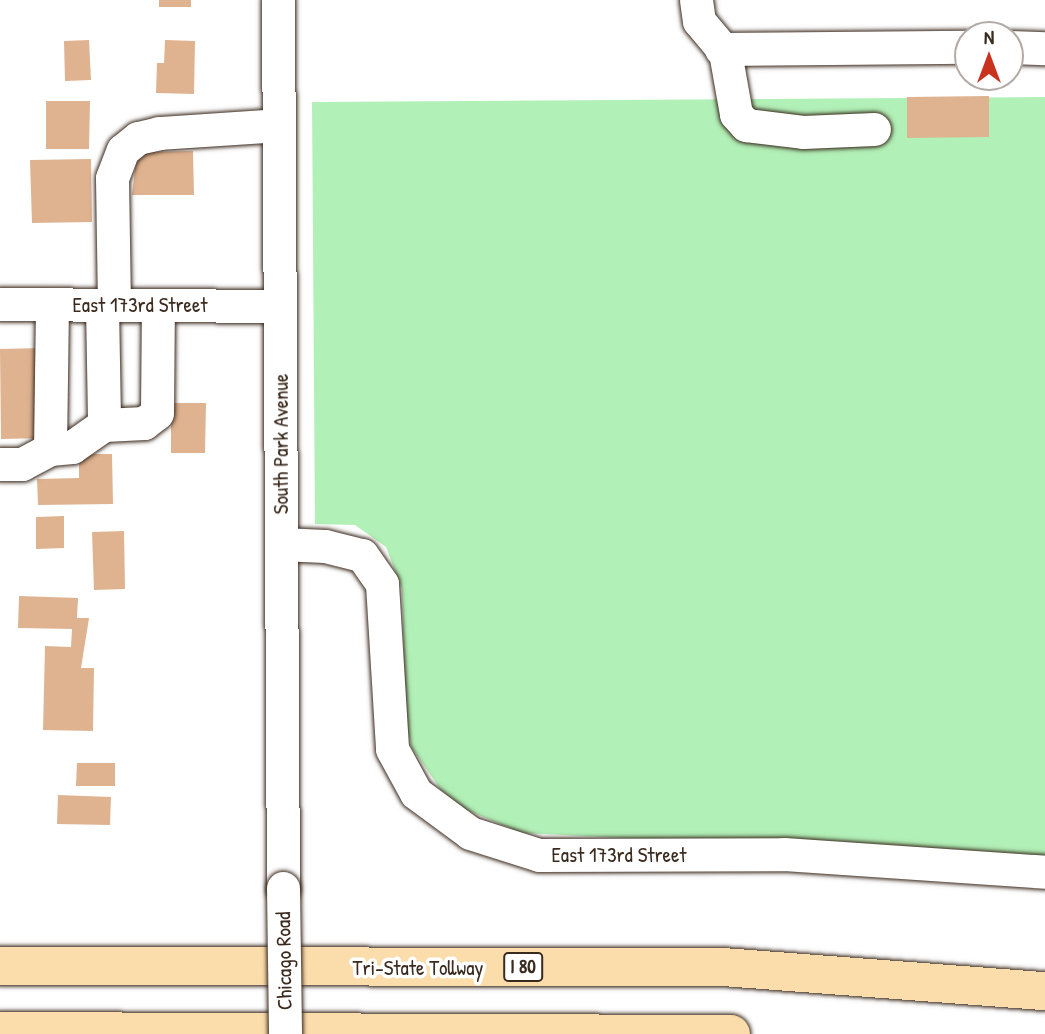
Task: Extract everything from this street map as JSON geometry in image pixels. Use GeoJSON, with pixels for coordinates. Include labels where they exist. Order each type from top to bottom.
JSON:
{"type":"FeatureCollection","features":[{"type":"Feature","properties":{"kind":"highway","name":"Tri-State Tollway"},"geometry":{"type":"LineString","coordinates":[[0,966],[723,967],[1045,991]]}},
{"type":"Feature","properties":{"kind":"highway"},"geometry":{"type":"LineString","coordinates":[[1004,987],[1045,983]]}},
{"type":"Feature","properties":{"kind":"highway"},"geometry":{"type":"LineString","coordinates":[[0,1031],[731,1034]]}},
{"type":"Feature","properties":{"kind":"street","name":"South Park Avenue"},"geometry":{"type":"LineString","coordinates":[[278,0],[283,888]]}},
{"type":"Feature","properties":{"kind":"street"},"geometry":{"type":"LineString","coordinates":[[696,0],[699,21],[721,49],[736,114],[746,125],[803,132],[874,129]]}},
{"type":"Feature","properties":{"kind":"street"},"geometry":{"type":"LineString","coordinates":[[721,49],[954,47]]}},
{"type":"Feature","properties":{"kind":"street"},"geometry":{"type":"LineString","coordinates":[[1024,47],[1045,48]]}},
{"type":"Feature","properties":{"kind":"street"},"geometry":{"type":"LineString","coordinates":[[104,425],[113,178],[123,150],[138,138],[159,133],[279,125]]}},
{"type":"Feature","properties":{"kind":"street","name":"East 173rd Street"},"geometry":{"type":"LineString","coordinates":[[0,304],[280,306]]}},
{"type":"Feature","properties":{"kind":"street"},"geometry":{"type":"LineString","coordinates":[[50,449],[52,304]]}},
{"type":"Feature","properties":{"kind":"street"},"geometry":{"type":"LineString","coordinates":[[0,464],[22,464],[50,449],[72,447],[104,425],[144,423],[157,413],[158,305]]}},
{"type":"Feature","properties":{"kind":"street","name":"East 173rd Street"},"geometry":{"type":"LineString","coordinates":[[281,544],[325,546],[362,555],[382,584],[392,749],[416,793],[470,833],[539,855],[784,854],[1045,872]]}},
{"type":"Feature","properties":{"kind":"street","name":"Chicago Road"},"geometry":{"type":"LineString","coordinates":[[283,888],[285,1034]]}},
{"type":"Feature","properties":{"kind":"green space"},"geometry":{"type":"Polygon","coordinates":[[[1045,97],[1045,859],[522,833],[464,809],[441,790],[412,748],[406,724],[402,589],[386,547],[355,525],[315,524],[312,102],[1045,97]]]}},
{"type":"Feature","properties":{"kind":"building"},"geometry":{"type":"Polygon","coordinates":[[[159,0],[191,0],[191,7],[159,7],[159,0]]]}},
{"type":"Feature","properties":{"kind":"building"},"geometry":{"type":"Polygon","coordinates":[[[89,40],[91,80],[65,81],[64,41],[89,40]]]}},
{"type":"Feature","properties":{"kind":"building"},"geometry":{"type":"Polygon","coordinates":[[[165,40],[195,41],[194,94],[156,93],[157,63],[164,63],[165,40]]]}},
{"type":"Feature","properties":{"kind":"building"},"geometry":{"type":"Polygon","coordinates":[[[989,96],[989,137],[907,138],[907,97],[989,96]]]}},
{"type":"Feature","properties":{"kind":"building"},"geometry":{"type":"Polygon","coordinates":[[[46,101],[90,101],[89,149],[46,149],[46,101]]]}},
{"type":"Feature","properties":{"kind":"building"},"geometry":{"type":"Polygon","coordinates":[[[193,151],[194,195],[132,195],[137,152],[193,151]]]}},
{"type":"Feature","properties":{"kind":"building"},"geometry":{"type":"Polygon","coordinates":[[[91,159],[92,222],[32,223],[30,160],[91,159]]]}},
{"type":"Feature","properties":{"kind":"building"},"geometry":{"type":"Polygon","coordinates":[[[42,348],[44,438],[1,439],[0,349],[42,348]]]}},
{"type":"Feature","properties":{"kind":"building"},"geometry":{"type":"Polygon","coordinates":[[[171,403],[206,403],[205,453],[171,453],[171,403]]]}},
{"type":"Feature","properties":{"kind":"building"},"geometry":{"type":"Polygon","coordinates":[[[79,454],[112,454],[113,504],[38,505],[37,479],[79,478],[79,454]]]}},
{"type":"Feature","properties":{"kind":"building"},"geometry":{"type":"Polygon","coordinates":[[[64,516],[64,548],[36,549],[36,517],[64,516]]]}},
{"type":"Feature","properties":{"kind":"building"},"geometry":{"type":"Polygon","coordinates":[[[124,531],[125,589],[94,590],[92,532],[124,531]]]}},
{"type":"Feature","properties":{"kind":"building"},"geometry":{"type":"Polygon","coordinates":[[[19,596],[78,598],[77,618],[89,618],[81,668],[94,668],[93,731],[43,730],[45,646],[71,647],[72,629],[18,628],[19,596]]]}},
{"type":"Feature","properties":{"kind":"building"},"geometry":{"type":"Polygon","coordinates":[[[77,763],[115,763],[115,786],[76,786],[77,763]]]}},
{"type":"Feature","properties":{"kind":"building"},"geometry":{"type":"Polygon","coordinates":[[[58,795],[111,797],[110,825],[57,824],[58,795]]]}}]}
